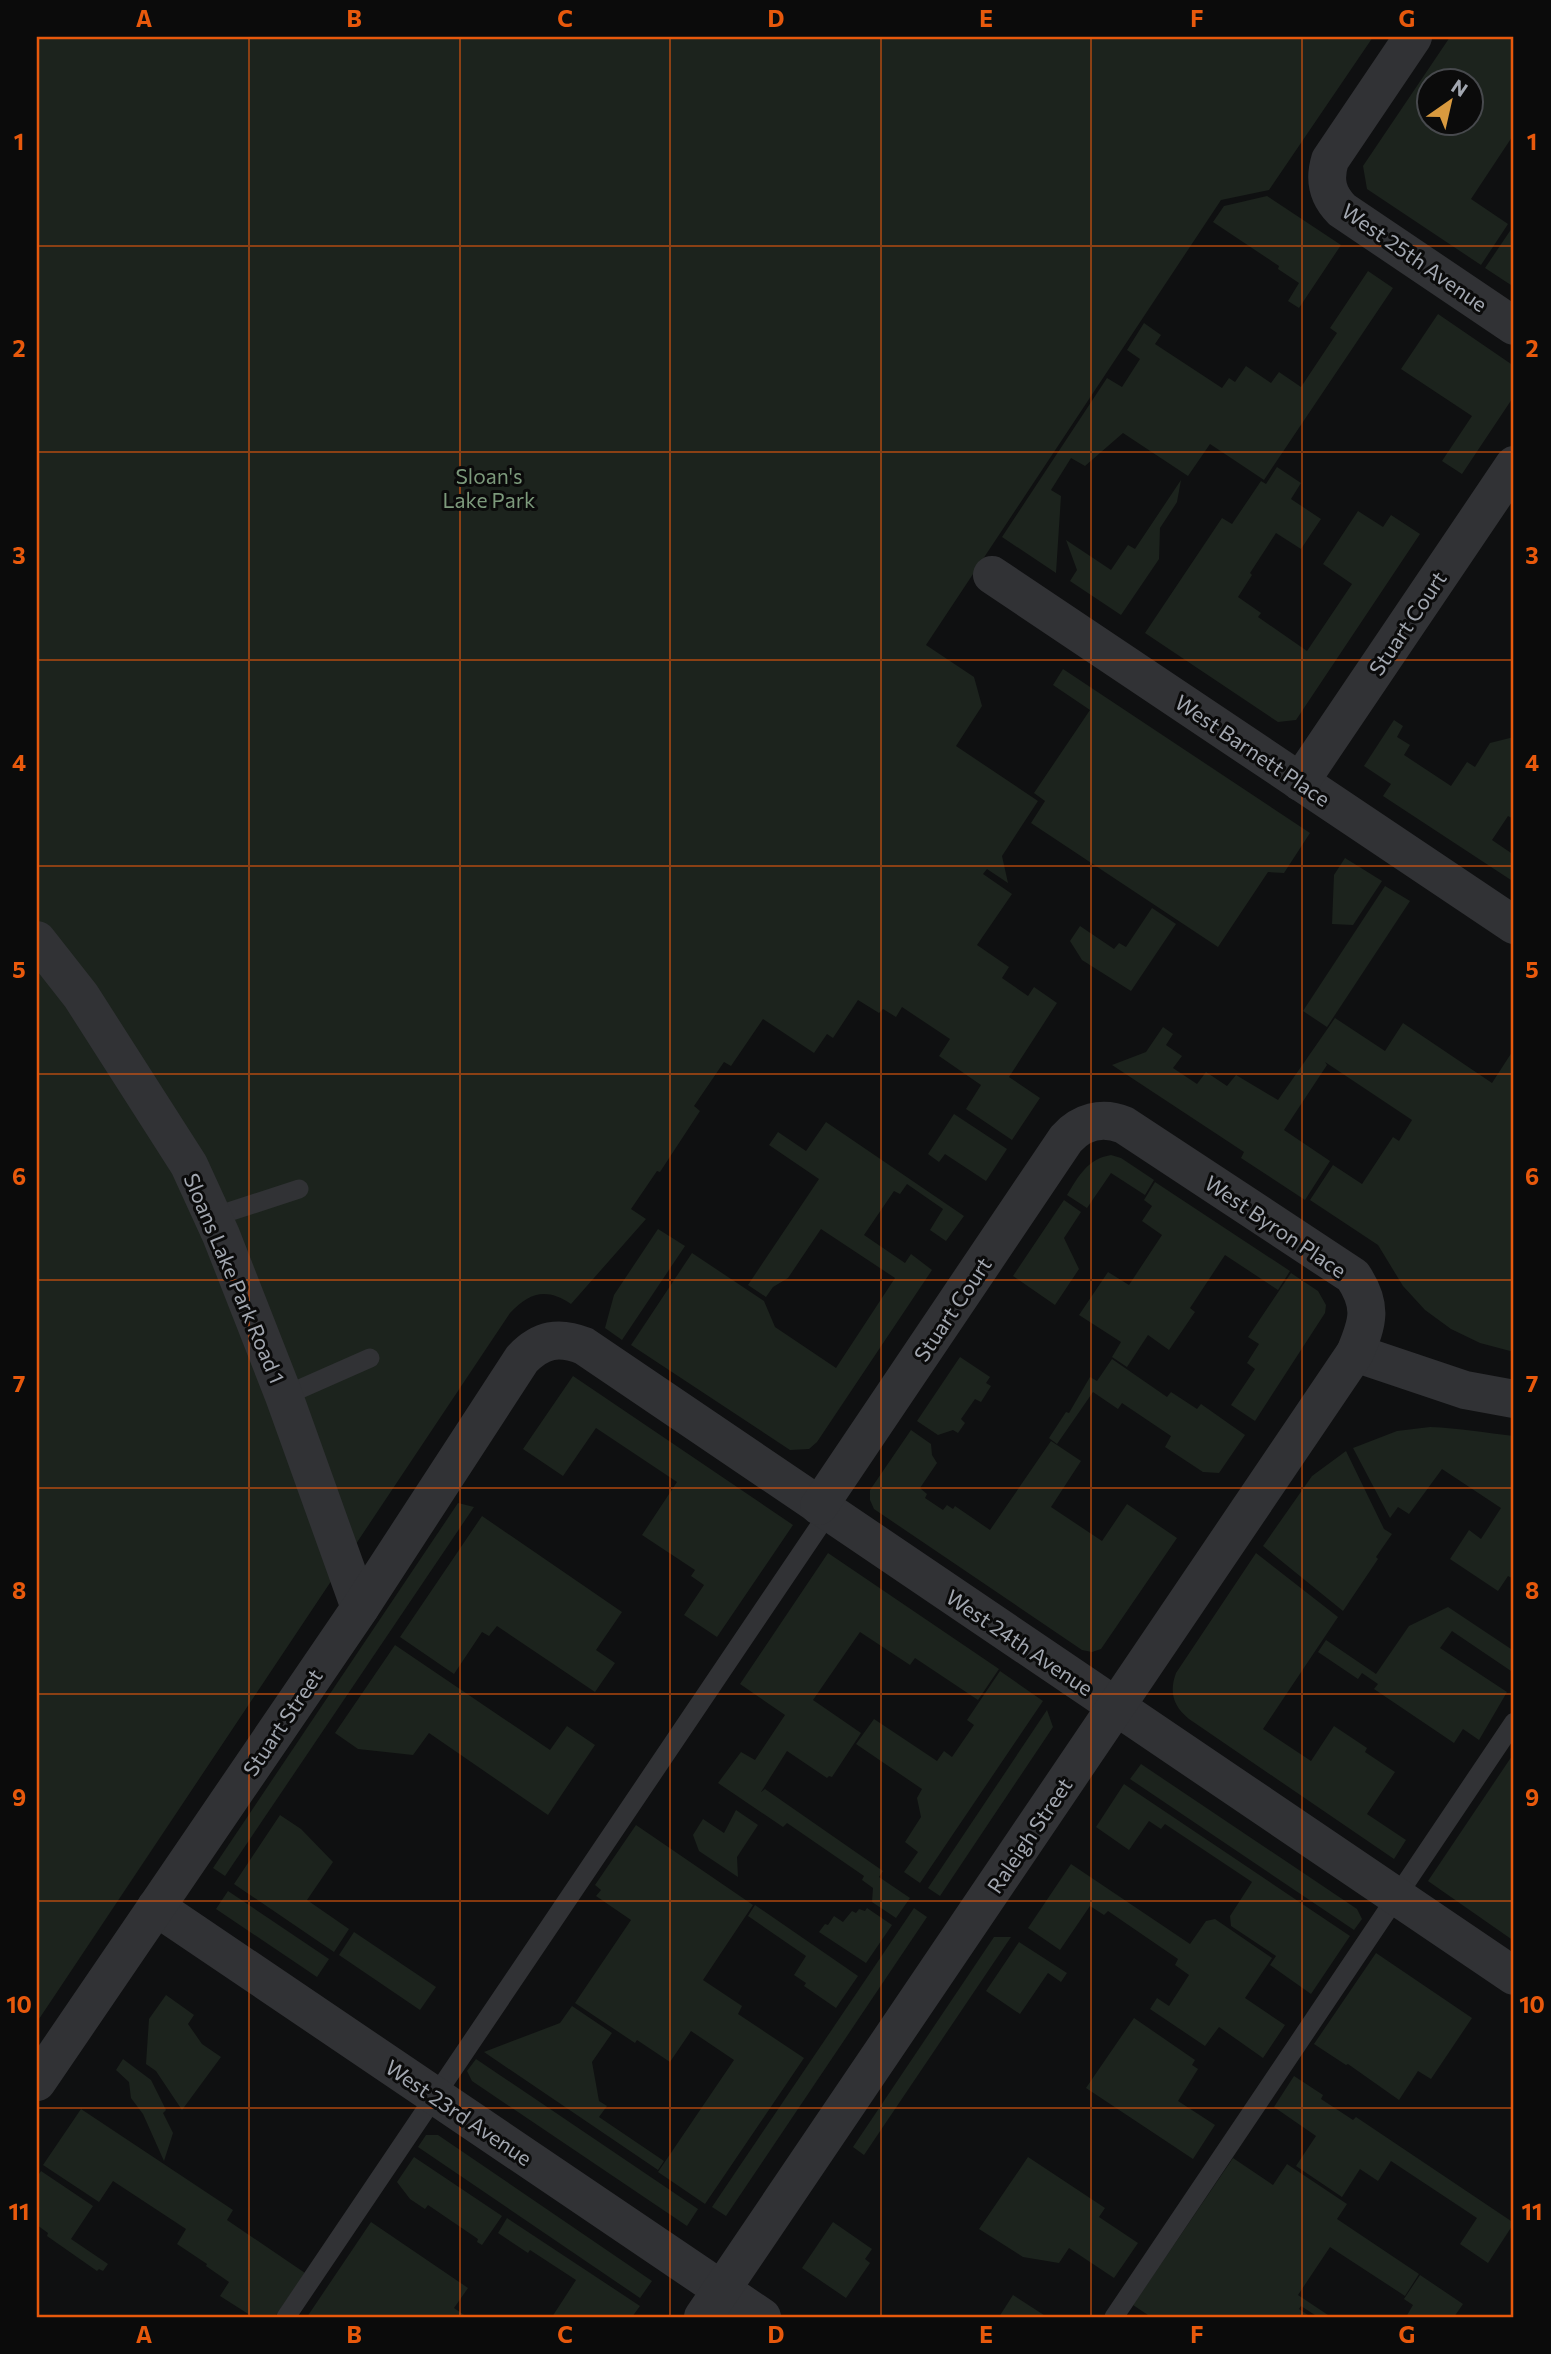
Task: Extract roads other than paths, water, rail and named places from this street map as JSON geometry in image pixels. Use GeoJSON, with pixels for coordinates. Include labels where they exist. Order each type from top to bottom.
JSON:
{"type":"FeatureCollection","features":[{"type":"Feature","properties":{"kind":"street","name":"West 25th Avenue"},"geometry":{"type":"LineString","coordinates":[[1413,37],[1334,154],[1328,166],[1330,193],[1342,209],[1514,326]]}},
{"type":"Feature","properties":{"kind":"street","name":"Stuart Court"},"geometry":{"type":"LineString","coordinates":[[1300,782],[1514,465]]}},
{"type":"Feature","properties":{"kind":"street","name":"West Barnett Place"},"geometry":{"type":"LineString","coordinates":[[992,575],[1514,925]]}},
{"type":"Feature","properties":{"kind":"street","name":"Sloans Lake Park Road 1"},"geometry":{"type":"LineString","coordinates":[[37,940],[81,996],[189,1165],[213,1217],[284,1396],[360,1608]]}},
{"type":"Feature","properties":{"kind":"street","name":"West Byron Place"},"geometry":{"type":"LineString","coordinates":[[1093,1122],[1109,1120],[1124,1125],[1353,1276],[1367,1308],[1364,1331],[1355,1353]]}},
{"type":"Feature","properties":{"kind":"street","name":"Stuart Court"},"geometry":{"type":"LineString","coordinates":[[824,1509],[1066,1139],[1078,1128],[1093,1122]]}},
{"type":"Feature","properties":{"kind":"street","name":"West 24th Avenue"},"geometry":{"type":"LineString","coordinates":[[522,1359],[544,1342],[557,1339],[584,1346],[1514,1976]]}},
{"type":"Feature","properties":{"kind":"street"},"geometry":{"type":"LineString","coordinates":[[1355,1353],[1465,1390],[1514,1399]]}},
{"type":"Feature","properties":{"kind":"street","name":"Raleigh Street"},"geometry":{"type":"LineString","coordinates":[[712,2304],[1355,1353]]}},
{"type":"Feature","properties":{"kind":"street","name":"Stuart Street"},"geometry":{"type":"LineString","coordinates":[[37,2082],[360,1608],[522,1359]]}},
{"type":"Feature","properties":{"kind":"street","name":"West 23rd Avenue"},"geometry":{"type":"LineString","coordinates":[[156,1907],[436,2096],[712,2304],[762,2317]]}},
{"type":"Feature","properties":{"kind":"lane"},"geometry":{"type":"LineString","coordinates":[[213,1217],[299,1189]]}},
{"type":"Feature","properties":{"kind":"lane"},"geometry":{"type":"LineString","coordinates":[[284,1396],[370,1358]]}},
{"type":"Feature","properties":{"kind":"lane"},"geometry":{"type":"LineString","coordinates":[[286,2317],[436,2096],[824,1509]]}},
{"type":"Feature","properties":{"kind":"lane"},"geometry":{"type":"LineString","coordinates":[[1114,2317],[1514,1722]]}},
{"type":"Feature","properties":{"kind":"park label","name":"Sloan's Lake Park"},"geometry":{"type":"Point","coordinates":[489,487]}}]}
